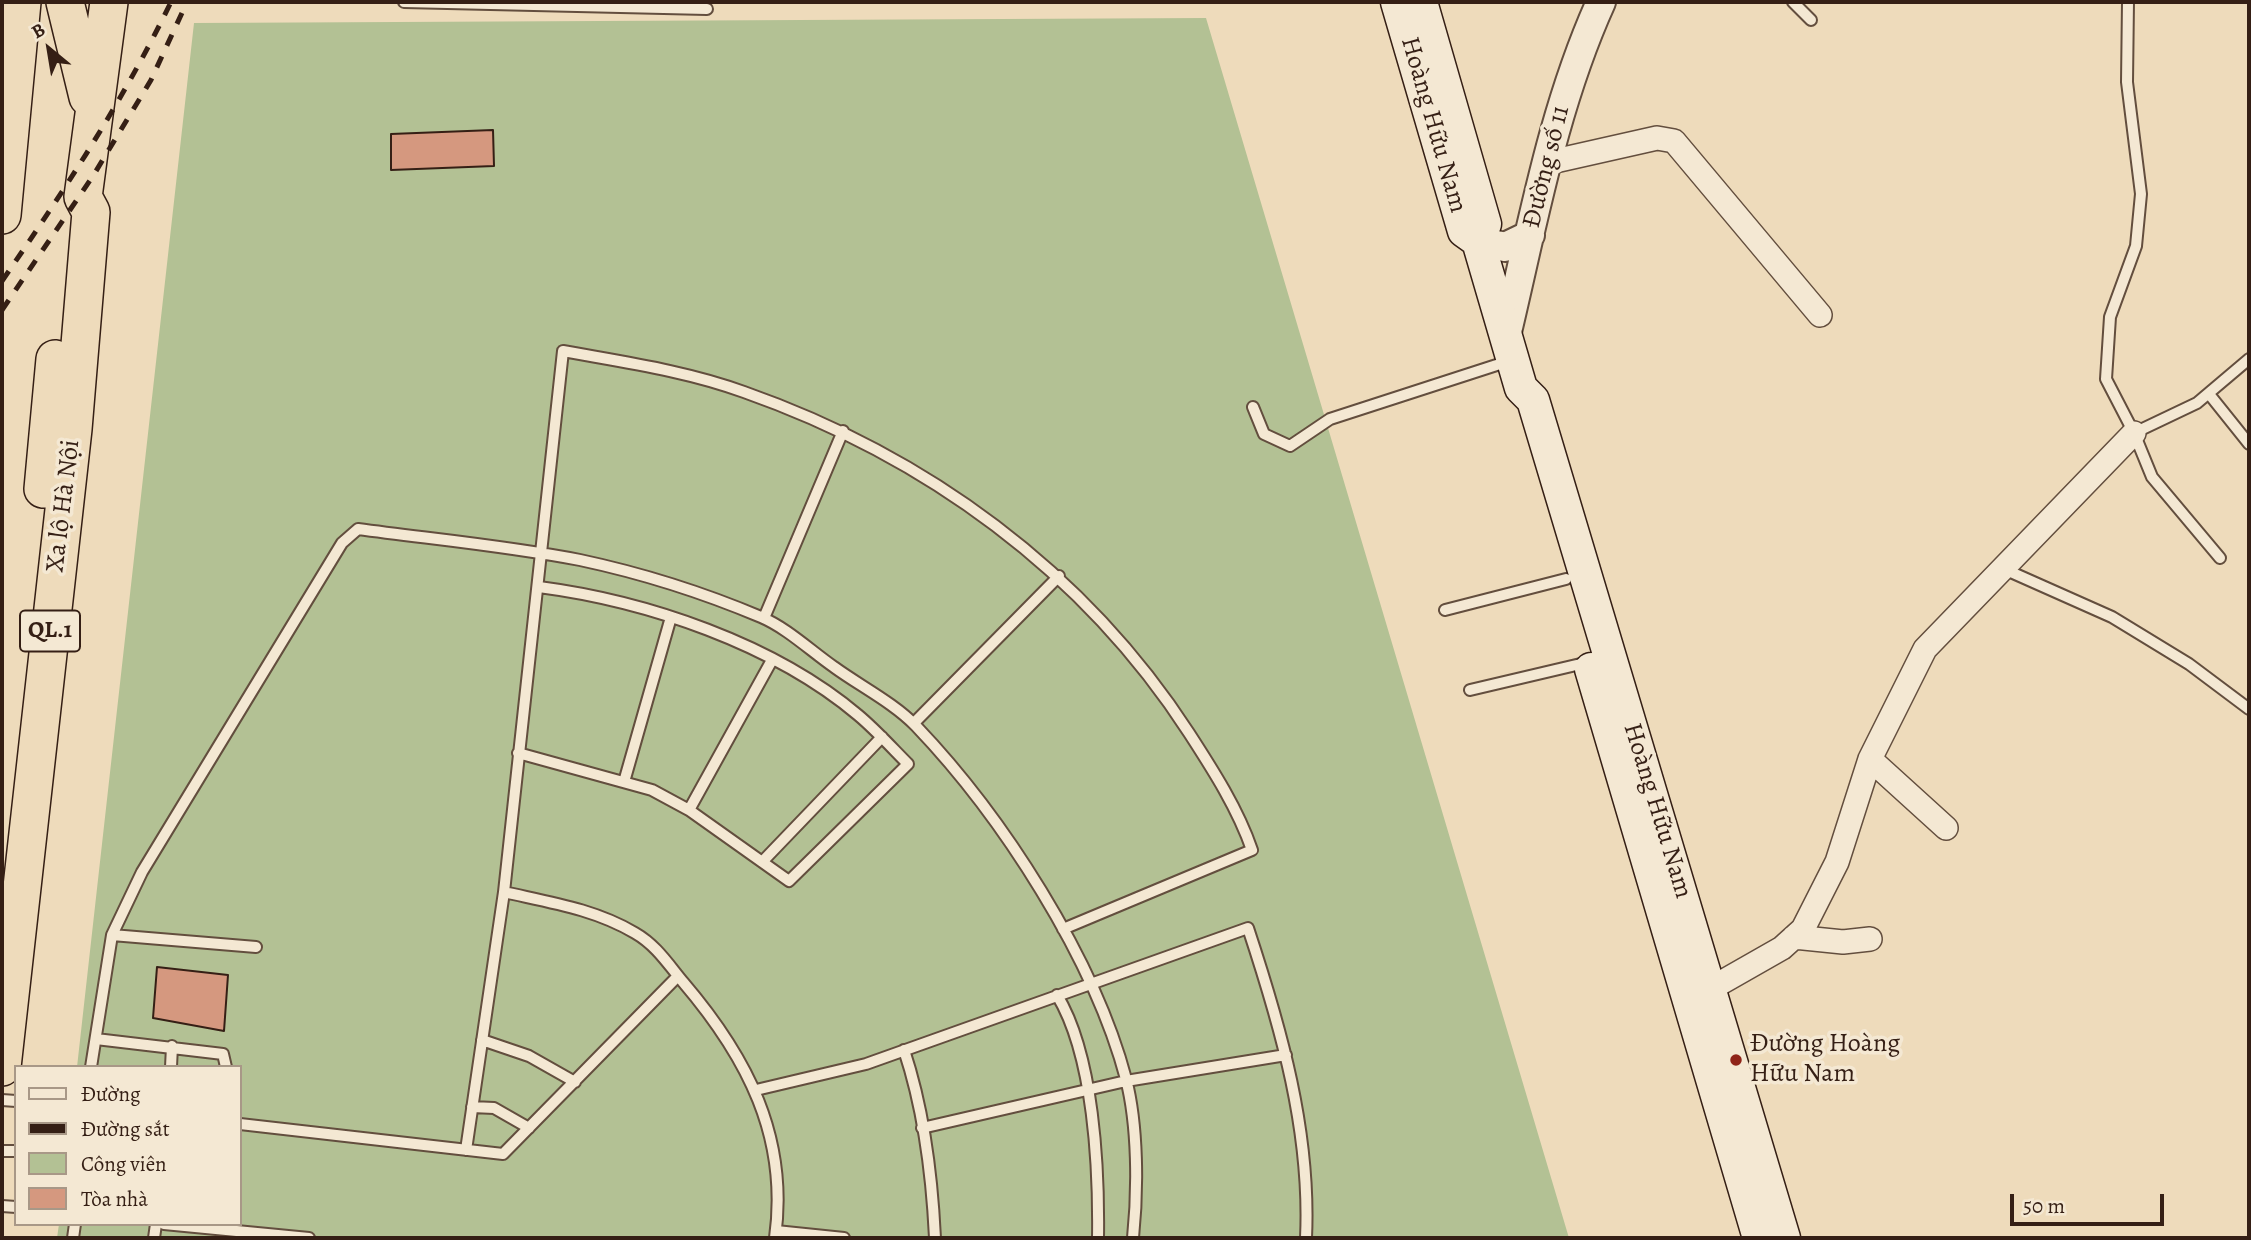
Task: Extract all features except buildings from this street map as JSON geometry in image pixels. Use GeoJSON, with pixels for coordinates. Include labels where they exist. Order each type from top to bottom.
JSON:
{"type":"FeatureCollection","features":[{"type":"Feature","properties":{"kind":"highway"},"geometry":{"type":"LineString","coordinates":[[2,215],[22,2]]}},
{"type":"Feature","properties":{"kind":"highway","name":"QL.1"},"geometry":{"type":"LineString","coordinates":[[65,2],[94,122]]}},
{"type":"Feature","properties":{"kind":"highway","name":"Xa lộ Hà Nội"},"geometry":{"type":"LineString","coordinates":[[2,1067],[52,514],[70,210],[83,197],[109,2]]}},
{"type":"Feature","properties":{"kind":"highway","name":"Xa lộ Hà Nội"},"geometry":{"type":"LineString","coordinates":[[2,865],[36,585],[52,514]]}},
{"type":"Feature","properties":{"kind":"main road","name":"Hoàng Hữu Nam"},"geometry":{"type":"LineString","coordinates":[[1397,2],[1464,231],[1478,241],[1513,361],[1533,400],[1699,993],[1759,1238]]}},
{"type":"Feature","properties":{"kind":"main road","name":"Hoàng Hữu Nam"},"geometry":{"type":"LineString","coordinates":[[1421,2],[1485,224],[1478,241]]}},
{"type":"Feature","properties":{"kind":"main road","name":"Hoàng Hữu Nam"},"geometry":{"type":"LineString","coordinates":[[1513,361],[1516,406],[1589,662],[1784,1238]]}},
{"type":"Feature","properties":{"kind":"street","name":"Đường số 11"},"geometry":{"type":"LineString","coordinates":[[1513,361],[1530,235],[1546,163],[1567,90],[1601,2]]}},
{"type":"Feature","properties":{"kind":"street"},"geometry":{"type":"LineString","coordinates":[[1546,163],[1657,138],[1674,141],[1820,315]]}},
{"type":"Feature","properties":{"kind":"street"},"geometry":{"type":"LineString","coordinates":[[1478,241],[1505,247],[1530,235]]}},
{"type":"Feature","properties":{"kind":"street"},"geometry":{"type":"LineString","coordinates":[[1699,993],[1783,948],[1803,929],[1836,862],[1870,759],[1925,649],[2134,433]]}},
{"type":"Feature","properties":{"kind":"street"},"geometry":{"type":"LineString","coordinates":[[1870,759],[1946,828]]}},
{"type":"Feature","properties":{"kind":"street"},"geometry":{"type":"LineString","coordinates":[[1794,937],[1843,942],[1870,939]]}},
{"type":"Feature","properties":{"kind":"lane"},"geometry":{"type":"LineString","coordinates":[[404,2],[590,4],[707,9]]}},
{"type":"Feature","properties":{"kind":"lane"},"geometry":{"type":"LineString","coordinates":[[1793,2],[1811,20]]}},
{"type":"Feature","properties":{"kind":"lane"},"geometry":{"type":"LineString","coordinates":[[2128,2],[2127,82],[2141,194],[2136,246],[2110,317],[2106,379],[2134,433],[2151,477],[2220,558]]}},
{"type":"Feature","properties":{"kind":"lane"},"geometry":{"type":"LineString","coordinates":[[466,1150],[504,892],[543,554],[563,351],[742,391],[843,431],[946,490],[1016,539],[1059,576],[1113,632],[1168,701],[1208,762],[1245,831],[1252,850],[1063,929]]}},
{"type":"Feature","properties":{"kind":"lane"},"geometry":{"type":"LineString","coordinates":[[2134,433],[2197,403],[2249,359]]}},
{"type":"Feature","properties":{"kind":"lane"},"geometry":{"type":"LineString","coordinates":[[1253,407],[1264,434],[1290,446],[1330,419],[1513,361]]}},
{"type":"Feature","properties":{"kind":"lane"},"geometry":{"type":"LineString","coordinates":[[2208,394],[2249,444]]}},
{"type":"Feature","properties":{"kind":"lane"},"geometry":{"type":"LineString","coordinates":[[764,618],[843,431]]}},
{"type":"Feature","properties":{"kind":"lane"},"geometry":{"type":"LineString","coordinates":[[91,1065],[112,935],[142,872],[342,543],[358,529],[543,554],[635,573],[764,618],[914,723],[969,789],[1022,862],[1063,929],[1089,983],[1126,1081],[1136,1169],[1133,1238]]}},
{"type":"Feature","properties":{"kind":"lane"},"geometry":{"type":"LineString","coordinates":[[2004,569],[2112,617],[2189,664],[2249,709]]}},
{"type":"Feature","properties":{"kind":"lane"},"geometry":{"type":"LineString","coordinates":[[914,723],[1059,576]]}},
{"type":"Feature","properties":{"kind":"lane"},"geometry":{"type":"LineString","coordinates":[[1445,610],[1566,579]]}},
{"type":"Feature","properties":{"kind":"lane"},"geometry":{"type":"LineString","coordinates":[[518,753],[652,790],[689,810],[789,881],[908,764],[857,714],[753,649],[671,617],[616,600],[539,587]]}},
{"type":"Feature","properties":{"kind":"lane"},"geometry":{"type":"LineString","coordinates":[[624,782],[671,617]]}},
{"type":"Feature","properties":{"kind":"lane"},"geometry":{"type":"LineString","coordinates":[[689,810],[772,660]]}},
{"type":"Feature","properties":{"kind":"lane"},"geometry":{"type":"LineString","coordinates":[[1470,690],[1589,662]]}},
{"type":"Feature","properties":{"kind":"lane"},"geometry":{"type":"LineString","coordinates":[[762,862],[881,737]]}},
{"type":"Feature","properties":{"kind":"lane"},"geometry":{"type":"LineString","coordinates":[[504,892],[579,908],[635,933],[661,953],[720,1026],[755,1090],[774,1149],[779,1192],[776,1235],[844,1238]]}},
{"type":"Feature","properties":{"kind":"lane"},"geometry":{"type":"LineString","coordinates":[[755,1090],[866,1064],[1248,928],[1286,1055],[1300,1121],[1306,1238]]}},
{"type":"Feature","properties":{"kind":"lane"},"geometry":{"type":"LineString","coordinates":[[112,935],[256,947]]}},
{"type":"Feature","properties":{"kind":"lane"},"geometry":{"type":"LineString","coordinates":[[242,1124],[503,1154],[678,976]]}},
{"type":"Feature","properties":{"kind":"lane"},"geometry":{"type":"LineString","coordinates":[[1057,995],[1076,1040],[1087,1089],[1099,1195],[1098,1238]]}},
{"type":"Feature","properties":{"kind":"lane"},"geometry":{"type":"LineString","coordinates":[[96,1039],[223,1054],[226,1065]]}},
{"type":"Feature","properties":{"kind":"lane"},"geometry":{"type":"LineString","coordinates":[[482,1040],[529,1056],[575,1082]]}},
{"type":"Feature","properties":{"kind":"lane"},"geometry":{"type":"LineString","coordinates":[[171,1065],[172,1046]]}},
{"type":"Feature","properties":{"kind":"lane"},"geometry":{"type":"LineString","coordinates":[[904,1050],[913,1077],[933,1189],[934,1238]]}},
{"type":"Feature","properties":{"kind":"lane"},"geometry":{"type":"LineString","coordinates":[[922,1128],[1126,1081],[1286,1055]]}},
{"type":"Feature","properties":{"kind":"lane"},"geometry":{"type":"LineString","coordinates":[[472,1107],[494,1108],[528,1128]]}},
{"type":"Feature","properties":{"kind":"lane"},"geometry":{"type":"LineString","coordinates":[[185,1226],[309,1238]]}},
{"type":"Feature","properties":{"kind":"green space"},"geometry":{"type":"Polygon","coordinates":[[[1206,18],[1569,1238],[57,1238],[59,1226],[242,1226],[242,1065],[77,1065],[194,23],[1206,18]]]}},
{"type":"Feature","properties":{"kind":"railway"},"geometry":{"type":"LineString","coordinates":[[2,281],[92,145],[171,2]]}},
{"type":"Feature","properties":{"kind":"railway"},"geometry":{"type":"LineString","coordinates":[[2,310],[93,176],[151,80],[187,2]]}},
{"type":"Feature","properties":{"kind":"place","name":"Đường Hoàng Hữu Nam"},"geometry":{"type":"Point","coordinates":[1736,1060]}}]}
